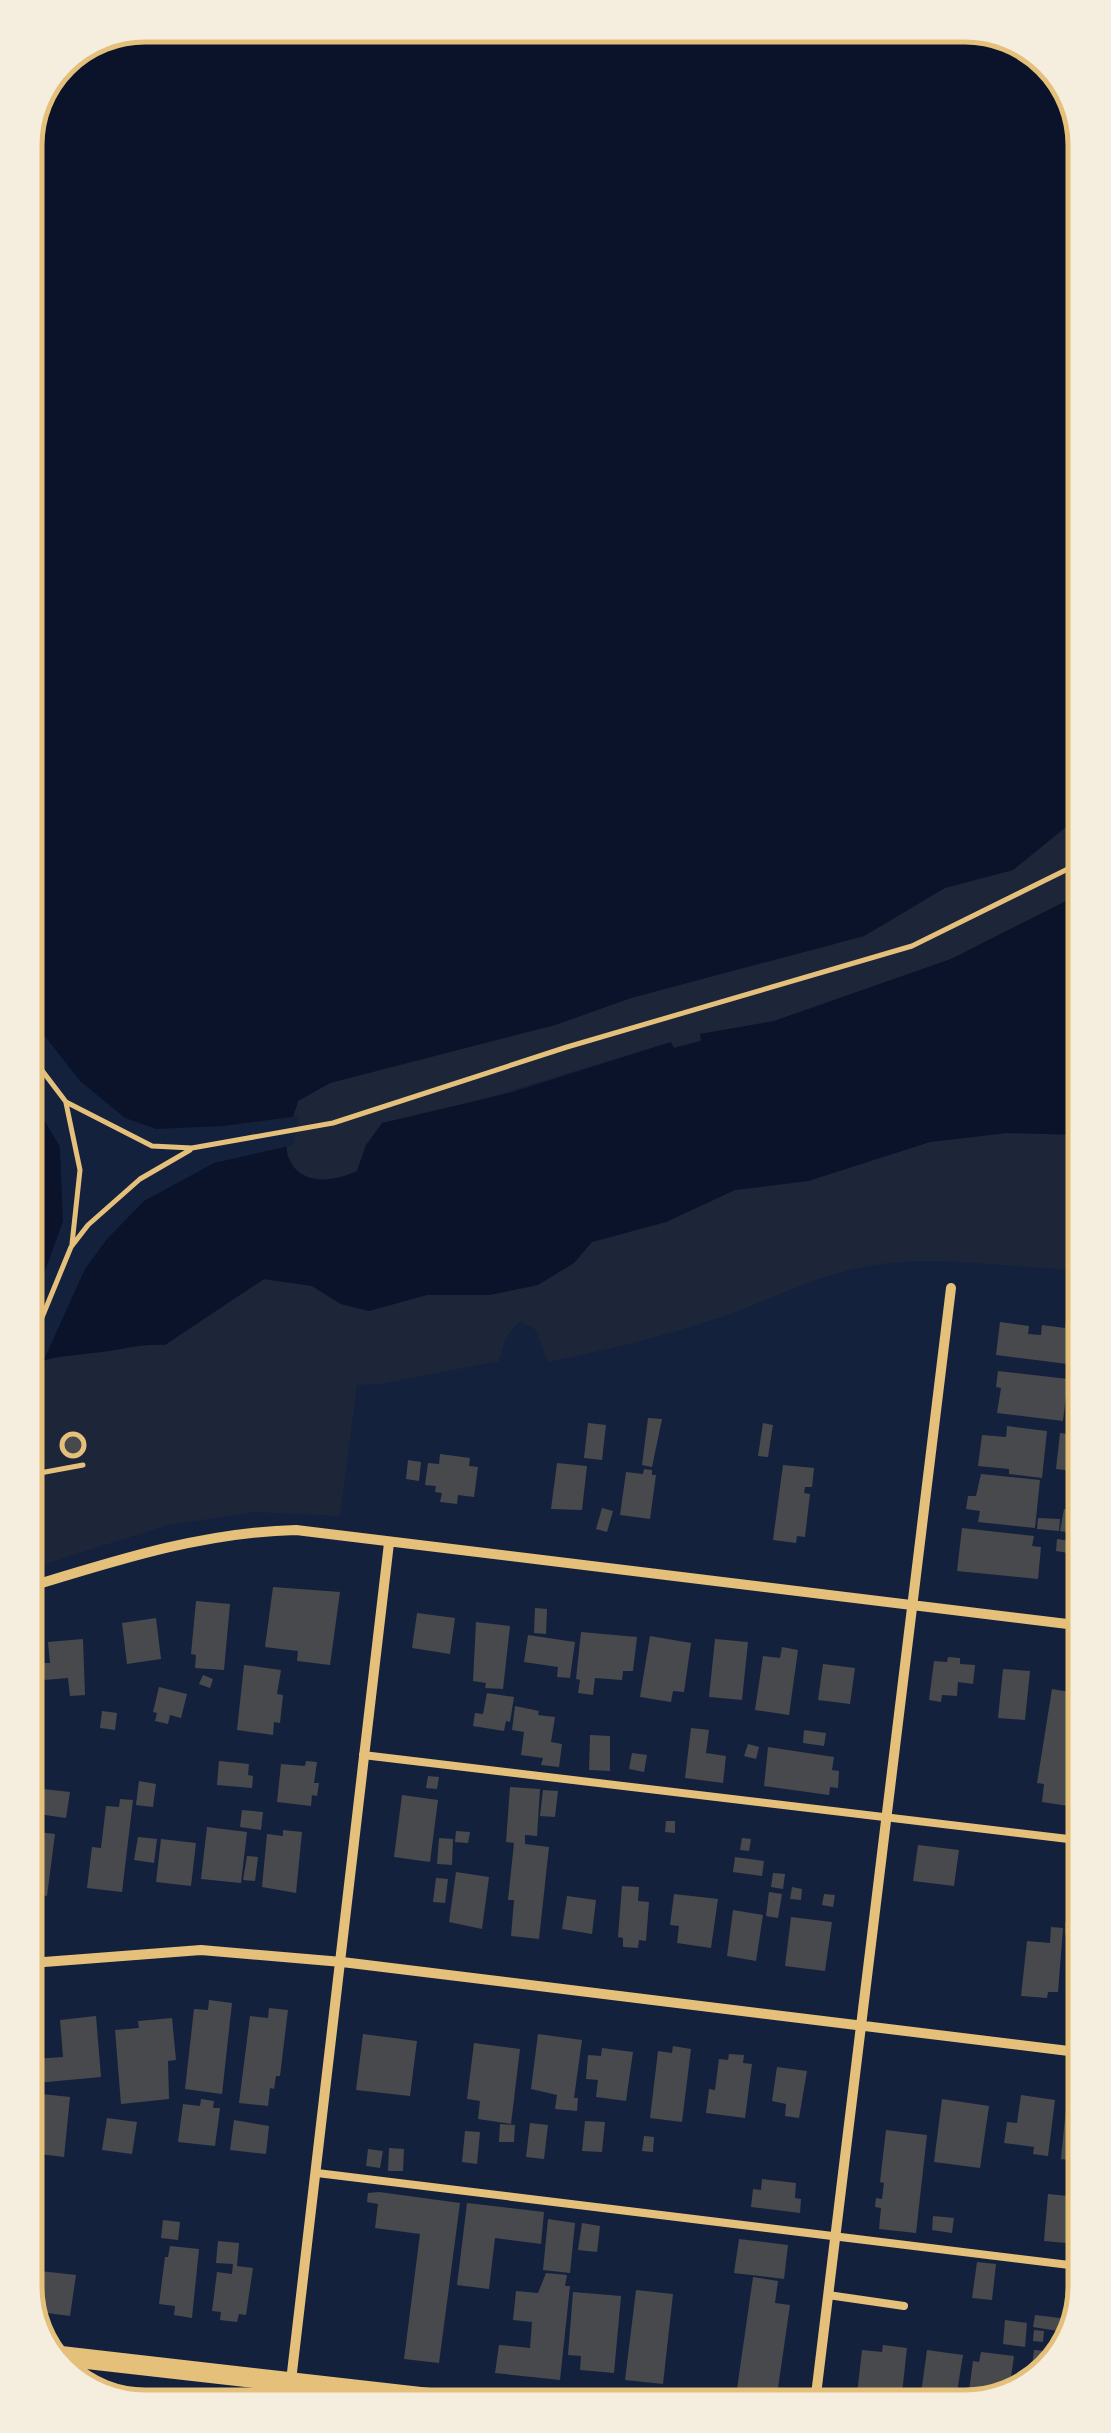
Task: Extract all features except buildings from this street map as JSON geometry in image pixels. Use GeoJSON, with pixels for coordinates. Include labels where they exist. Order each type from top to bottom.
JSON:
{"type":"FeatureCollection","features":[{"type":"Feature","properties":{"kind":"main road"},"geometry":{"type":"LineString","coordinates":[[70,2357],[361,2390]]}},
{"type":"Feature","properties":{"kind":"street"},"geometry":{"type":"LineString","coordinates":[[817,2390],[951,1288]]}},
{"type":"Feature","properties":{"kind":"street"},"geometry":{"type":"LineString","coordinates":[[42,1584],[179,1544],[238,1532],[296,1530],[1068,1624]]}},
{"type":"Feature","properties":{"kind":"street"},"geometry":{"type":"LineString","coordinates":[[291,2382],[389,1543]]}},
{"type":"Feature","properties":{"kind":"street"},"geometry":{"type":"LineString","coordinates":[[42,1962],[201,1950],[342,1962],[1068,2051]]}},
{"type":"Feature","properties":{"kind":"lane"},"geometry":{"type":"LineString","coordinates":[[363,1756],[1068,1839]]}},
{"type":"Feature","properties":{"kind":"lane"},"geometry":{"type":"LineString","coordinates":[[317,2172],[1068,2265]]}},
{"type":"Feature","properties":{"kind":"lane"},"geometry":{"type":"LineString","coordinates":[[828,2295],[904,2306]]}},
{"type":"Feature","properties":{"kind":"path"},"geometry":{"type":"LineString","coordinates":[[66,1102],[152,1146],[192,1148],[333,1123],[568,1047],[912,946],[1068,869]]}},
{"type":"Feature","properties":{"kind":"path"},"geometry":{"type":"LineString","coordinates":[[43,1071],[66,1102],[80,1170],[71,1248]]}},
{"type":"Feature","properties":{"kind":"path"},"geometry":{"type":"LineString","coordinates":[[42,1317],[71,1248],[88,1225],[140,1179],[192,1148]]}},
{"type":"Feature","properties":{"kind":"path"},"geometry":{"type":"LineString","coordinates":[[71,1433],[82,1437],[84,1444],[82,1452],[72,1456],[61,1443],[71,1433]]}},
{"type":"Feature","properties":{"kind":"path"},"geometry":{"type":"LineString","coordinates":[[72,1456],[72,1466]]}},
{"type":"Feature","properties":{"kind":"path"},"geometry":{"type":"LineString","coordinates":[[42,1472],[83,1464]]}},
{"type":"Feature","properties":{"kind":"shaded area"},"geometry":{"type":"Polygon","coordinates":[[[145,42],[973,43],[1005,50],[1028,64],[1051,88],[1068,132],[1068,825],[1013,870],[945,888],[864,936],[631,998],[555,1025],[330,1083],[298,1101],[287,1150],[293,1166],[309,1177],[348,1175],[357,1171],[366,1145],[382,1123],[509,1093],[671,1042],[674,1048],[701,1041],[700,1034],[774,1021],[951,959],[1068,900],[1068,1135],[1007,1133],[930,1142],[808,1181],[735,1190],[666,1222],[592,1242],[574,1263],[538,1285],[490,1295],[427,1295],[369,1311],[341,1304],[312,1286],[264,1279],[165,1345],[45,1360],[43,138],[50,106],[60,88],[88,60],[106,50],[145,42]]]}},
{"type":"Feature","properties":{"kind":"shaded area"},"geometry":{"type":"Polygon","coordinates":[[[1068,825],[1068,900],[951,959],[774,1021],[701,1034],[702,1040],[673,1048],[670,1042],[473,1102],[366,1145],[357,1171],[348,1174],[328,1179],[308,1177],[293,1166],[288,1156],[288,1136],[298,1101],[330,1083],[555,1025],[631,998],[864,936],[945,888],[1013,870],[1068,825]]]}},
{"type":"Feature","properties":{"kind":"shaded area"},"geometry":{"type":"Polygon","coordinates":[[[1007,1133],[1068,1135],[1068,1269],[923,1261],[869,1266],[811,1282],[676,1331],[548,1362],[536,1330],[520,1321],[506,1337],[499,1361],[357,1385],[340,1516],[255,1512],[168,1525],[42,1565],[42,1361],[165,1344],[264,1279],[312,1286],[341,1304],[369,1311],[427,1295],[490,1295],[574,1263],[592,1242],[666,1222],[735,1190],[808,1181],[930,1142],[1007,1133]]]}},
{"type":"Feature","properties":{"kind":"pier"},"geometry":{"type":"Polygon","coordinates":[[[43,1033],[81,1082],[125,1118],[156,1129],[223,1126],[299,1116],[293,1145],[214,1163],[144,1201],[107,1239],[85,1269],[42,1363],[42,1278],[63,1221],[60,1147],[43,1117],[43,1033]]]}}]}
